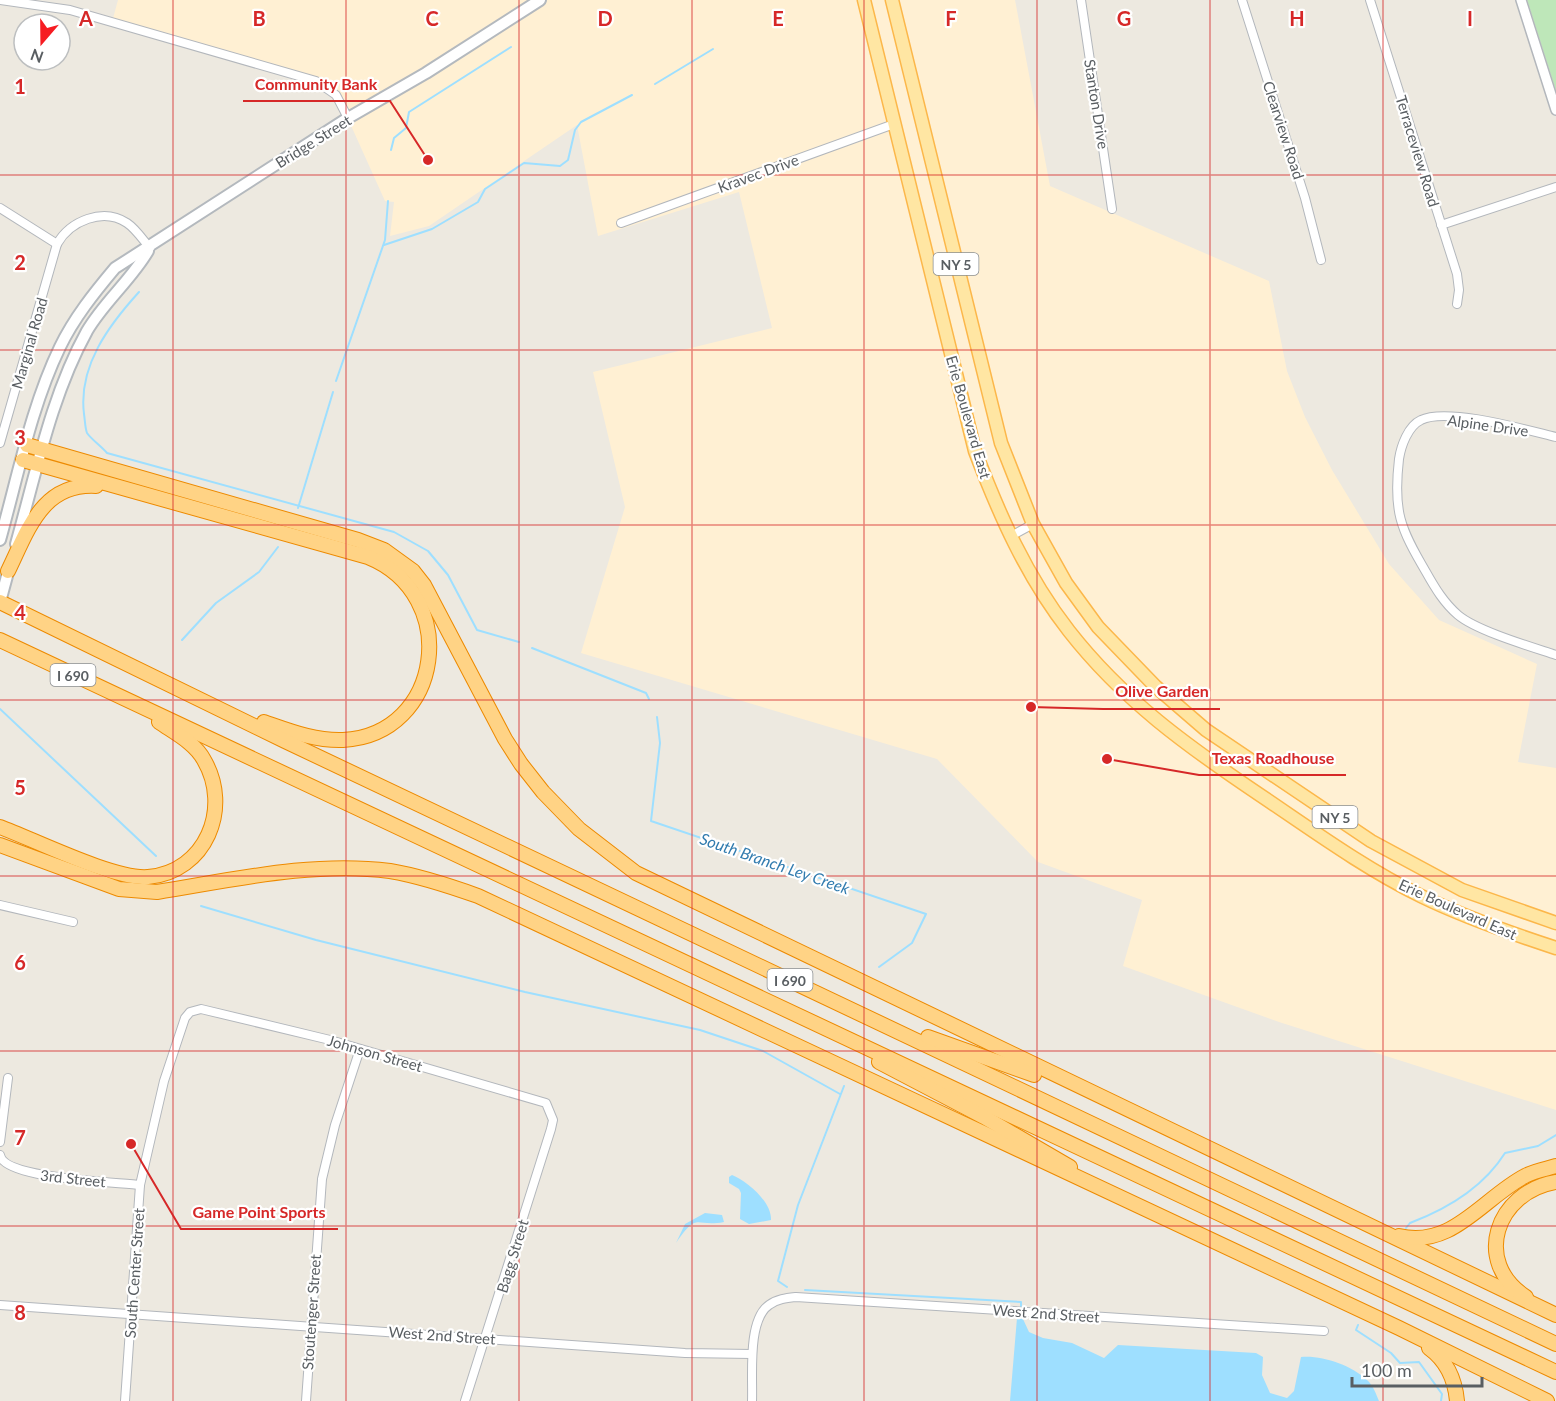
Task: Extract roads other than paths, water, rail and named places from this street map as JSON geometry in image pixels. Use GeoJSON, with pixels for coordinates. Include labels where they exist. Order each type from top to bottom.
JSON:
{"type":"FeatureCollection","features":[{"type":"Feature","properties":{"kind":"highway"},"geometry":{"type":"LineString","coordinates":[[27,445],[358,540],[401,560],[424,585],[483,699],[521,764],[559,810],[598,846],[636,873],[1137,1116],[1556,1315]]}},
{"type":"Feature","properties":{"kind":"highway"},"geometry":{"type":"LineString","coordinates":[[23,460],[368,557],[393,569],[411,588],[429,627],[430,644],[425,676],[416,695],[404,711],[382,728],[360,737],[320,739],[224,710]]}},
{"type":"Feature","properties":{"kind":"highway"},"geometry":{"type":"LineString","coordinates":[[8,571],[37,513],[57,495],[81,485],[123,488]]}},
{"type":"Feature","properties":{"kind":"highway","name":"I 690"},"geometry":{"type":"LineString","coordinates":[[0,602],[1556,1344]]}},
{"type":"Feature","properties":{"kind":"highway","name":"I 690"},"geometry":{"type":"LineString","coordinates":[[0,640],[1556,1372]]}},
{"type":"Feature","properties":{"kind":"highway"},"geometry":{"type":"LineString","coordinates":[[0,827],[122,875],[146,877],[165,874],[193,856],[206,842],[217,810],[214,781],[204,759],[192,744],[132,703]]}},
{"type":"Feature","properties":{"kind":"highway"},"geometry":{"type":"LineString","coordinates":[[0,821],[23,835]]}},
{"type":"Feature","properties":{"kind":"highway"},"geometry":{"type":"LineString","coordinates":[[4,847],[119,889],[138,892],[157,892],[286,871],[340,869],[389,872],[453,887],[478,896],[1399,1328],[1547,1401]]}},
{"type":"Feature","properties":{"kind":"highway"},"geometry":{"type":"LineString","coordinates":[[730,985],[984,1117],[1152,1214]]}},
{"type":"Feature","properties":{"kind":"highway"},"geometry":{"type":"LineString","coordinates":[[864,1015],[1057,1084],[1137,1116]]}},
{"type":"Feature","properties":{"kind":"highway"},"geometry":{"type":"LineString","coordinates":[[1356,1221],[1401,1237],[1428,1239],[1452,1229],[1526,1175],[1556,1166]]}},
{"type":"Feature","properties":{"kind":"highway"},"geometry":{"type":"LineString","coordinates":[[1556,1182],[1533,1188],[1510,1205],[1500,1224],[1496,1240],[1500,1264],[1512,1284],[1520,1293],[1556,1315]]}},
{"type":"Feature","properties":{"kind":"highway"},"geometry":{"type":"LineString","coordinates":[[1399,1328],[1432,1349],[1444,1362],[1453,1378],[1457,1401]]}},
{"type":"Feature","properties":{"kind":"main road","name":"Bridge Street"},"geometry":{"type":"LineString","coordinates":[[0,540],[45,383],[74,321],[115,268],[150,248],[348,118],[426,73],[540,0]]}},
{"type":"Feature","properties":{"kind":"main road","name":"Erie Boulevard East"},"geometry":{"type":"LineString","coordinates":[[864,0],[972,440],[987,482],[1011,536],[1040,589],[1068,630],[1121,689],[1179,739],[1334,844],[1390,879],[1477,920],[1556,948]]}},
{"type":"Feature","properties":{"kind":"main road","name":"Erie Boulevard East"},"geometry":{"type":"LineString","coordinates":[[892,0],[989,402],[1004,451],[1034,524],[1066,583],[1098,627],[1155,686],[1206,730],[1363,836],[1413,865],[1488,901],[1556,923]]}},
{"type":"Feature","properties":{"kind":"main road","name":"Bridge Street"},"geometry":{"type":"LineString","coordinates":[[0,602],[70,363],[87,331],[113,297],[130,280],[150,248]]}},
{"type":"Feature","properties":{"kind":"street"},"geometry":{"type":"LineString","coordinates":[[0,0],[70,10],[316,81],[336,95],[348,118]]}},
{"type":"Feature","properties":{"kind":"street","name":"Stanton Drive"},"geometry":{"type":"LineString","coordinates":[[1081,0],[1112,209]]}},
{"type":"Feature","properties":{"kind":"street","name":"Clearview Road"},"geometry":{"type":"LineString","coordinates":[[1242,0],[1305,198],[1321,260]]}},
{"type":"Feature","properties":{"kind":"street","name":"Terraceview Road"},"geometry":{"type":"LineString","coordinates":[[1370,0],[1456,274],[1459,290],[1457,304]]}},
{"type":"Feature","properties":{"kind":"street"},"geometry":{"type":"LineString","coordinates":[[1521,0],[1556,110]]}},
{"type":"Feature","properties":{"kind":"street","name":"Kravec Drive"},"geometry":{"type":"LineString","coordinates":[[621,223],[894,123]]}},
{"type":"Feature","properties":{"kind":"street"},"geometry":{"type":"LineString","coordinates":[[1441,225],[1556,188]]}},
{"type":"Feature","properties":{"kind":"street"},"geometry":{"type":"LineString","coordinates":[[0,208],[57,244],[62,234],[76,224],[95,217],[120,219],[130,225],[150,248]]}},
{"type":"Feature","properties":{"kind":"street","name":"Marginal Road"},"geometry":{"type":"LineString","coordinates":[[0,443],[57,244]]}},
{"type":"Feature","properties":{"kind":"street","name":"Alpine Drive"},"geometry":{"type":"LineString","coordinates":[[1556,437],[1481,421],[1450,417],[1424,419],[1415,424],[1405,439],[1397,481],[1397,501],[1404,535],[1445,602],[1460,617],[1476,626],[1556,655]]}},
{"type":"Feature","properties":{"kind":"street"},"geometry":{"type":"LineString","coordinates":[[1011,536],[1034,524]]}},
{"type":"Feature","properties":{"kind":"street"},"geometry":{"type":"LineString","coordinates":[[0,904],[73,922]]}},
{"type":"Feature","properties":{"kind":"street","name":"Johnson Street"},"geometry":{"type":"LineString","coordinates":[[192,1011],[201,1009],[252,1020],[360,1049],[539,1100],[546,1103],[551,1111]]}},
{"type":"Feature","properties":{"kind":"street","name":"South Center Street"},"geometry":{"type":"LineString","coordinates":[[125,1401],[140,1185],[164,1081],[185,1018],[192,1011]]}},
{"type":"Feature","properties":{"kind":"street","name":"Stoutenger Street"},"geometry":{"type":"LineString","coordinates":[[306,1401],[322,1179],[335,1125],[360,1049]]}},
{"type":"Feature","properties":{"kind":"street"},"geometry":{"type":"LineString","coordinates":[[0,1142],[8,1078]]}},
{"type":"Feature","properties":{"kind":"street","name":"Bagg Street"},"geometry":{"type":"LineString","coordinates":[[465,1401],[487,1338],[551,1129],[553,1120],[551,1111]]}},
{"type":"Feature","properties":{"kind":"street","name":"3rd Street"},"geometry":{"type":"LineString","coordinates":[[0,1155],[0,1159],[8,1166],[27,1173],[140,1185]]}},
{"type":"Feature","properties":{"kind":"street","name":"West 2nd Street"},"geometry":{"type":"LineString","coordinates":[[0,1305],[685,1353],[752,1354],[758,1324],[769,1305],[780,1299],[796,1297],[1324,1331]]}},
{"type":"Feature","properties":{"kind":"street"},"geometry":{"type":"LineString","coordinates":[[752,1354],[752,1401]]}},
{"type":"Feature","properties":{"kind":"water"},"geometry":{"type":"Polygon","coordinates":[[[732,1175],[758,1193],[767,1206],[771,1220],[749,1224],[740,1219],[741,1193],[729,1183],[729,1177],[732,1175]]]}},
{"type":"Feature","properties":{"kind":"water"},"geometry":{"type":"Polygon","coordinates":[[[705,1213],[722,1215],[724,1222],[693,1223],[676,1243],[685,1224],[705,1213]]]}},
{"type":"Feature","properties":{"kind":"water"},"geometry":{"type":"Polygon","coordinates":[[[1017,1318],[1023,1319],[1029,1332],[1043,1338],[1072,1343],[1104,1358],[1118,1345],[1256,1353],[1263,1357],[1262,1375],[1270,1393],[1287,1398],[1294,1391],[1301,1357],[1327,1359],[1353,1370],[1367,1380],[1379,1401],[1010,1401],[1017,1318]]]}},
{"type":"Feature","properties":{"kind":"waterway"},"geometry":{"type":"LineString","coordinates":[[391,150],[394,138],[406,128],[409,112],[511,47]]}},
{"type":"Feature","properties":{"kind":"waterway"},"geometry":{"type":"LineString","coordinates":[[655,84],[713,49]]}},
{"type":"Feature","properties":{"kind":"waterway"},"geometry":{"type":"LineString","coordinates":[[384,245],[432,229],[478,202],[485,189],[524,163],[560,166],[568,160],[575,130],[581,122],[632,95]]}},
{"type":"Feature","properties":{"kind":"waterway"},"geometry":{"type":"LineString","coordinates":[[336,381],[385,240],[388,201]]}},
{"type":"Feature","properties":{"kind":"waterway"},"geometry":{"type":"LineString","coordinates":[[139,292],[107,332],[98,347],[86,379],[83,396],[86,431],[107,453],[394,532],[428,551],[448,575],[477,630],[519,642]]}},
{"type":"Feature","properties":{"kind":"waterway"},"geometry":{"type":"LineString","coordinates":[[298,508],[333,392]]}},
{"type":"Feature","properties":{"kind":"waterway"},"geometry":{"type":"LineString","coordinates":[[182,640],[216,603],[259,572],[278,547]]}},
{"type":"Feature","properties":{"kind":"waterway"},"geometry":{"type":"LineString","coordinates":[[532,648],[646,693],[649,699]]}},
{"type":"Feature","properties":{"kind":"waterway"},"geometry":{"type":"LineString","coordinates":[[0,709],[156,856]]}},
{"type":"Feature","properties":{"kind":"waterway","name":"South Branch Ley Creek"},"geometry":{"type":"LineString","coordinates":[[657,717],[660,743],[651,821],[926,914],[912,943],[879,967]]}},
{"type":"Feature","properties":{"kind":"waterway"},"geometry":{"type":"LineString","coordinates":[[201,906],[316,940],[525,992],[700,1030],[763,1051],[840,1094]]}},
{"type":"Feature","properties":{"kind":"waterway","name":"South Branch Ley Creek"},"geometry":{"type":"LineString","coordinates":[[787,1287],[778,1281],[798,1205],[844,1086]]}},
{"type":"Feature","properties":{"kind":"waterway"},"geometry":{"type":"LineString","coordinates":[[1406,1228],[1410,1223],[1451,1204],[1475,1187],[1505,1153],[1538,1146],[1556,1135]]}},
{"type":"Feature","properties":{"kind":"waterway","name":"South Branch Ley Creek"},"geometry":{"type":"LineString","coordinates":[[805,1290],[1021,1302],[1021,1308]]}},
{"type":"Feature","properties":{"kind":"waterway"},"geometry":{"type":"LineString","coordinates":[[1358,1325],[1356,1330],[1391,1353],[1400,1363],[1419,1362],[1442,1394],[1441,1401]]}},
{"type":"Feature","properties":{"kind":"place","name":"Community Bank"},"geometry":{"type":"Point","coordinates":[428,160]}},
{"type":"Feature","properties":{"kind":"place","name":"Olive Garden"},"geometry":{"type":"Point","coordinates":[1031,707]}},
{"type":"Feature","properties":{"kind":"place","name":"Texas Roadhouse"},"geometry":{"type":"Point","coordinates":[1107,759]}},
{"type":"Feature","properties":{"kind":"place","name":"Game Point Sports"},"geometry":{"type":"Point","coordinates":[131,1144]}}]}
